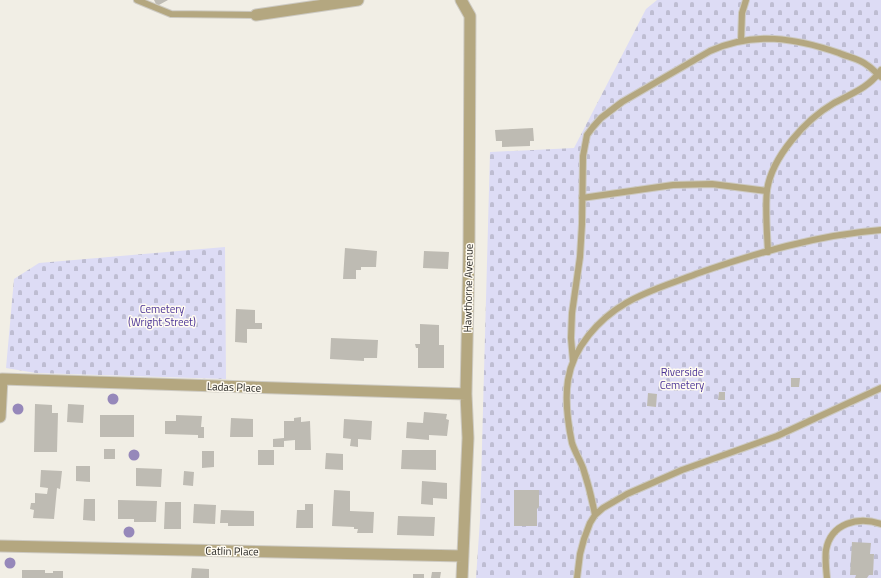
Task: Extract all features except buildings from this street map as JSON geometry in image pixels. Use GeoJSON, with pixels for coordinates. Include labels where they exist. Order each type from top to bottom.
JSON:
{"type":"FeatureCollection","features":[{"type":"Feature","properties":{"kind":"street"},"geometry":{"type":"LineString","coordinates":[[256,15],[358,0]]}},
{"type":"Feature","properties":{"kind":"street","name":"Hawthorne Avenue"},"geometry":{"type":"LineString","coordinates":[[461,0],[470,16],[469,250],[466,394],[468,438],[462,578]]}},
{"type":"Feature","properties":{"kind":"street","name":"Ladas Place"},"geometry":{"type":"LineString","coordinates":[[0,417],[2,379],[466,394]]}},
{"type":"Feature","properties":{"kind":"street","name":"Catlin Place"},"geometry":{"type":"LineString","coordinates":[[0,546],[463,556]]}},
{"type":"Feature","properties":{"kind":"lane"},"geometry":{"type":"LineString","coordinates":[[137,0],[171,14],[256,15]]}},
{"type":"Feature","properties":{"kind":"lane"},"geometry":{"type":"LineString","coordinates":[[741,41],[742,13],[746,0]]}},
{"type":"Feature","properties":{"kind":"lane"},"geometry":{"type":"LineString","coordinates":[[573,361],[571,338],[572,313],[580,257],[583,156],[587,135],[592,127],[601,118],[622,102],[710,51],[724,44],[758,39],[796,41],[823,48],[866,64],[880,74],[872,82],[815,116],[800,130],[772,172],[767,191],[768,252]]}},
{"type":"Feature","properties":{"kind":"lane"},"geometry":{"type":"LineString","coordinates":[[582,198],[673,185],[712,184],[767,191]]}},
{"type":"Feature","properties":{"kind":"lane"},"geometry":{"type":"LineString","coordinates":[[595,515],[582,467],[572,444],[567,401],[568,380],[573,361],[581,345],[593,330],[609,315],[627,303],[650,291],[671,283],[768,252],[830,236],[881,230]]}},
{"type":"Feature","properties":{"kind":"lane"},"geometry":{"type":"LineString","coordinates":[[577,578],[580,554],[590,523],[595,515],[611,502],[652,483],[713,458],[777,436],[881,388]]}},
{"type":"Feature","properties":{"kind":"lane"},"geometry":{"type":"LineString","coordinates":[[826,578],[825,561],[827,548],[835,533],[843,525],[853,521],[865,520],[881,524]]}},
{"type":"Feature","properties":{"kind":"green space","name":"Riverside Cemetery"},"geometry":{"type":"Polygon","coordinates":[[[657,0],[881,0],[881,578],[476,578],[480,520],[490,152],[574,148],[646,9],[657,0]]]}},
{"type":"Feature","properties":{"kind":"green space","name":"Cemetery (Wright Street)"},"geometry":{"type":"Polygon","coordinates":[[[225,247],[226,379],[36,373],[6,368],[14,279],[39,263],[225,247]]]}}]}
